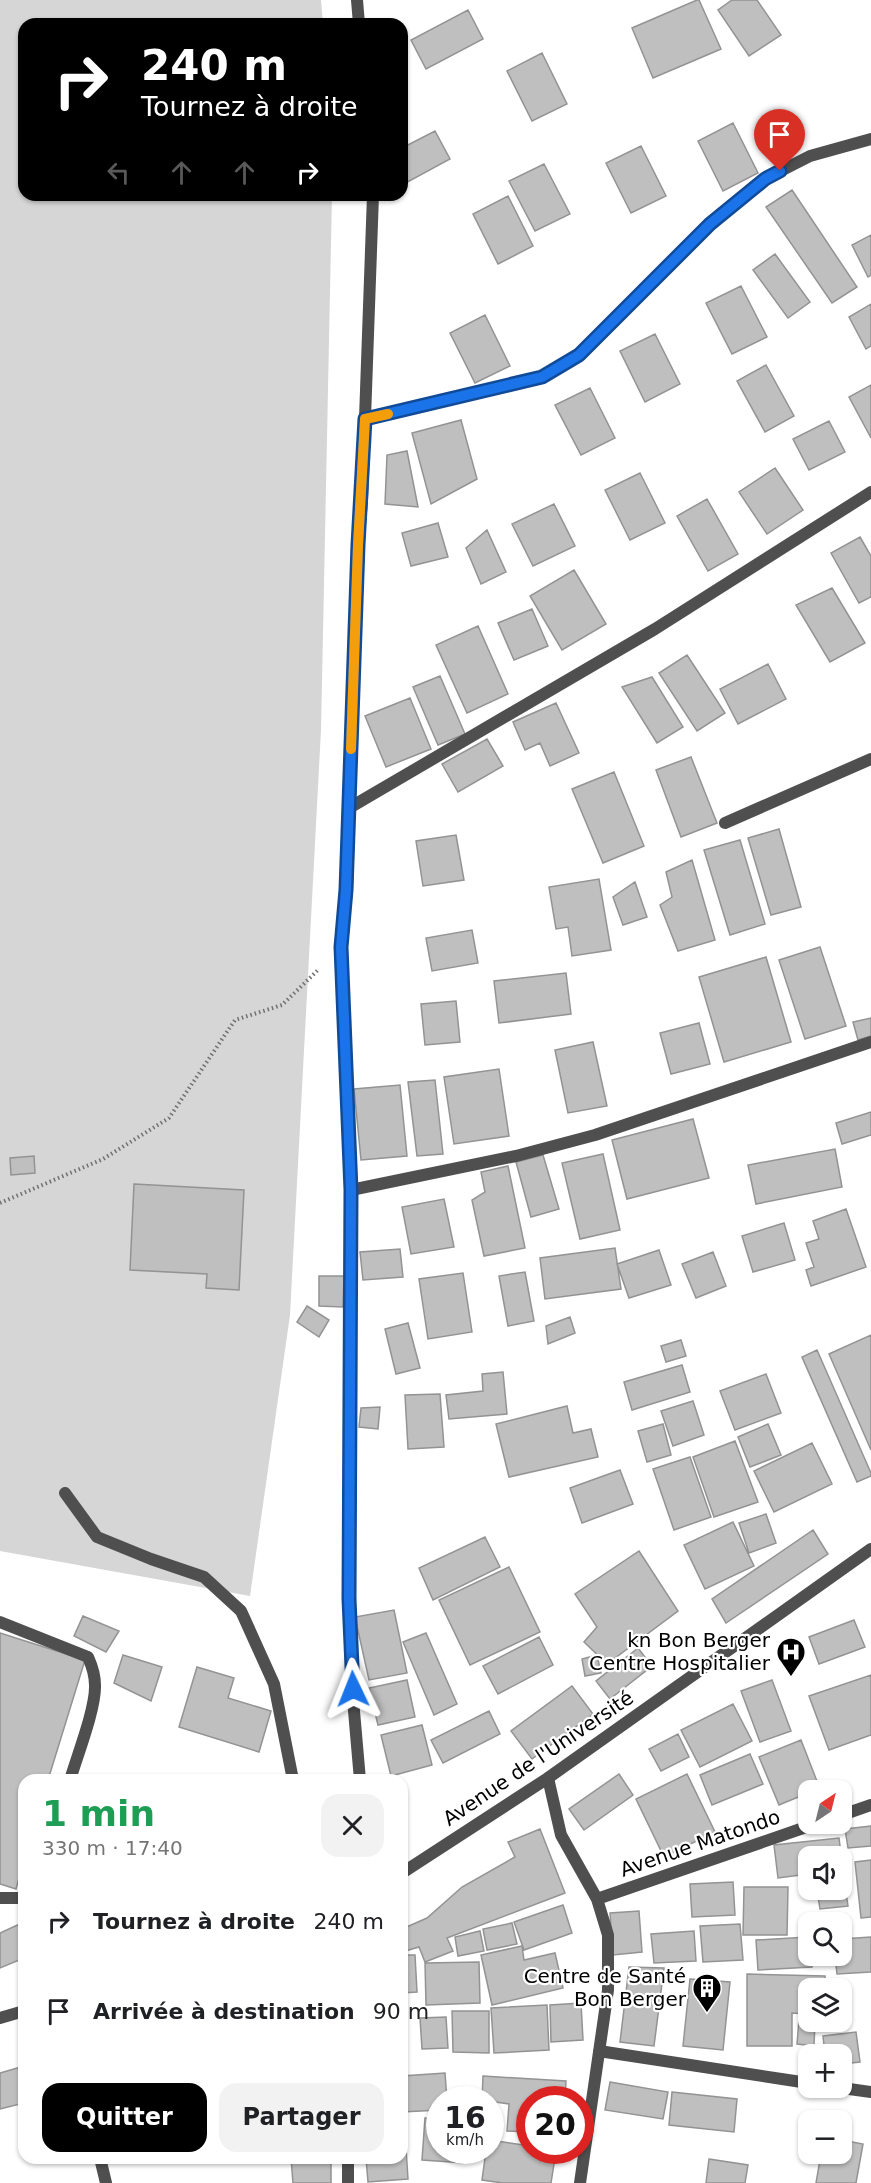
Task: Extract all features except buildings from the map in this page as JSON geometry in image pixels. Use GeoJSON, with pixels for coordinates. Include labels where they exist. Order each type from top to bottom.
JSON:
{"type":"FeatureCollection","features":[{"type":"Feature","properties":{"kind":"street"},"geometry":{"type":"LineString","coordinates":[[357,0],[358,18]]}},
{"type":"Feature","properties":{"kind":"street"},"geometry":{"type":"LineString","coordinates":[[365,419],[542,377],[579,355],[710,224],[765,179],[810,156],[871,139]]}},
{"type":"Feature","properties":{"kind":"street"},"geometry":{"type":"LineString","coordinates":[[359,1774],[349,1599],[351,1190],[341,947],[350,808],[358,545],[373,201]]}},
{"type":"Feature","properties":{"kind":"street"},"geometry":{"type":"LineString","coordinates":[[350,808],[655,629],[871,492]]}},
{"type":"Feature","properties":{"kind":"street"},"geometry":{"type":"LineString","coordinates":[[725,823],[871,759]]}},
{"type":"Feature","properties":{"kind":"street"},"geometry":{"type":"LineString","coordinates":[[351,1190],[516,1156],[595,1135],[871,1042]]}},
{"type":"Feature","properties":{"kind":"street"},"geometry":{"type":"LineString","coordinates":[[65,1493],[97,1537],[204,1577],[242,1611],[274,1684],[292,1774]]}},
{"type":"Feature","properties":{"kind":"street","name":"Avenue de l'Université"},"geometry":{"type":"LineString","coordinates":[[408,1869],[548,1778],[871,1549]]}},
{"type":"Feature","properties":{"kind":"street"},"geometry":{"type":"LineString","coordinates":[[0,1622],[88,1657],[94,1671],[96,1686],[72,1774]]}},
{"type":"Feature","properties":{"kind":"street"},"geometry":{"type":"LineString","coordinates":[[548,1778],[561,1835],[597,1899],[608,1935],[608,1990],[580,2183]]}},
{"type":"Feature","properties":{"kind":"street"},"geometry":{"type":"LineString","coordinates":[[852,1812],[871,1805]]}},
{"type":"Feature","properties":{"kind":"street","name":"Avenue Matondo"},"geometry":{"type":"LineString","coordinates":[[597,1899],[798,1830]]}},
{"type":"Feature","properties":{"kind":"street"},"geometry":{"type":"LineString","coordinates":[[0,1898],[18,1898]]}},
{"type":"Feature","properties":{"kind":"street"},"geometry":{"type":"LineString","coordinates":[[0,2018],[18,2013]]}},
{"type":"Feature","properties":{"kind":"street"},"geometry":{"type":"LineString","coordinates":[[599,2050],[798,2081]]}},
{"type":"Feature","properties":{"kind":"street"},"geometry":{"type":"LineString","coordinates":[[852,2089],[871,2092]]}},
{"type":"Feature","properties":{"kind":"street"},"geometry":{"type":"LineString","coordinates":[[101,2164],[106,2183]]}},
{"type":"Feature","properties":{"kind":"street"},"geometry":{"type":"LineString","coordinates":[[348,2164],[348,2183]]}},
{"type":"Feature","properties":{"kind":"path"},"geometry":{"type":"LineString","coordinates":[[0,1203],[103,1159],[169,1118],[235,1020],[282,1005],[341,947]]}},
{"type":"Feature","properties":{"kind":"shaded area"},"geometry":{"type":"Polygon","coordinates":[[[0,0],[321,0],[322,18],[18,18],[18,201],[332,201],[321,730],[290,1315],[250,1596],[0,1551],[0,0]]]}},
{"type":"Feature","properties":{"kind":"slow traffic"},"geometry":{"type":"LineString","coordinates":[[351,749],[365,419],[388,414]]}},
{"type":"Feature","properties":{"kind":"place","name":"kn Bon Berger Centre Hospitalier"},"geometry":{"type":"Point","coordinates":[791,1678]}},
{"type":"Feature","properties":{"kind":"place","name":"Centre de Santé Bon Berger"},"geometry":{"type":"Point","coordinates":[707,2014]}},
{"type":"Feature","properties":{"kind":"route"},"geometry":{"type":"LineString","coordinates":[[353,1689],[349,1599],[351,1190],[341,947],[346,890],[358,545],[365,419],[542,377],[579,355],[710,224],[765,179],[780,171]]}}]}
